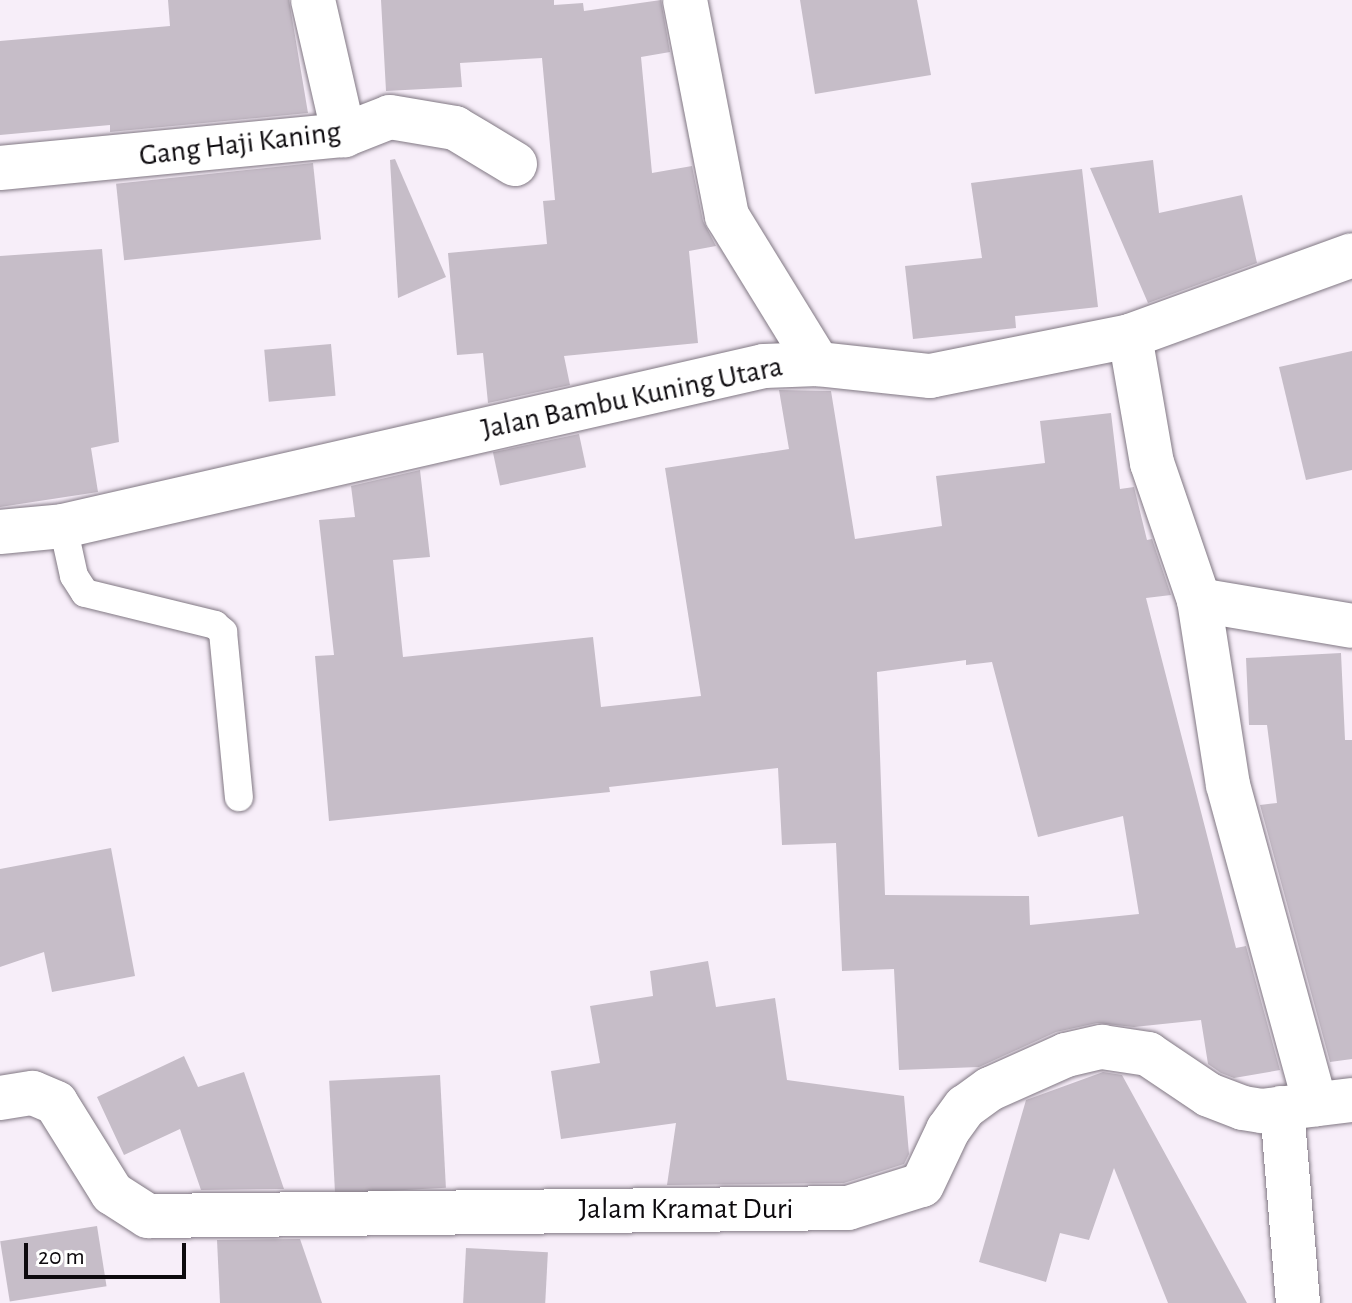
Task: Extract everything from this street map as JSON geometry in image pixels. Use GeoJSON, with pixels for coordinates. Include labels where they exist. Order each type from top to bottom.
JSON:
{"type":"FeatureCollection","features":[{"type":"Feature","properties":{"kind":"street"},"geometry":{"type":"LineString","coordinates":[[313,0],[344,135]]}},
{"type":"Feature","properties":{"kind":"street"},"geometry":{"type":"LineString","coordinates":[[685,0],[727,216],[818,364]]}},
{"type":"Feature","properties":{"kind":"street","name":"Gang Haji Kaning"},"geometry":{"type":"LineString","coordinates":[[0,168],[344,135],[390,117],[426,120],[481,140],[515,164]]}},
{"type":"Feature","properties":{"kind":"street","name":"Jalan Bambu Kuning Utara"},"geometry":{"type":"LineString","coordinates":[[0,532],[63,526],[764,366],[818,364],[930,376],[1130,336],[1352,255]]}},
{"type":"Feature","properties":{"kind":"street"},"geometry":{"type":"LineString","coordinates":[[1130,336],[1152,463],[1199,600],[1228,785],[1316,1104],[1298,1303]]}},
{"type":"Feature","properties":{"kind":"street"},"geometry":{"type":"LineString","coordinates":[[1199,600],[1352,626]]}},
{"type":"Feature","properties":{"kind":"street","name":"Jalam Kramat Duri"},"geometry":{"type":"LineString","coordinates":[[0,1098],[33,1093],[56,1103],[112,1193],[148,1216],[848,1208],[922,1185],[948,1130],[965,1107],[990,1089],[1066,1055],[1102,1047],[1148,1054],[1228,1104],[1262,1111],[1316,1104]]}},
{"type":"Feature","properties":{"kind":"lane"},"geometry":{"type":"LineString","coordinates":[[63,526],[74,576],[85,593],[215,625],[223,632],[239,797]]}},
{"type":"Feature","properties":{"kind":"building"},"geometry":{"type":"Polygon","coordinates":[[[168,0],[289,0],[308,113],[110,132],[110,125],[0,135],[0,41],[170,26],[168,0]]]}},
{"type":"Feature","properties":{"kind":"building"},"geometry":{"type":"Polygon","coordinates":[[[381,0],[554,0],[554,5],[583,3],[584,11],[661,0],[670,52],[641,57],[652,173],[692,166],[703,221],[716,246],[689,251],[698,343],[564,356],[570,385],[488,403],[483,353],[457,355],[448,253],[547,244],[543,201],[555,200],[542,58],[460,63],[462,87],[386,91],[381,0]]]}},
{"type":"Feature","properties":{"kind":"building"},"geometry":{"type":"Polygon","coordinates":[[[800,0],[917,0],[931,75],[815,94],[800,0]]]}},
{"type":"Feature","properties":{"kind":"building"},"geometry":{"type":"Polygon","coordinates":[[[395,159],[446,277],[398,298],[390,160],[395,159]]]}},
{"type":"Feature","properties":{"kind":"building"},"geometry":{"type":"Polygon","coordinates":[[[1153,160],[1159,213],[1242,195],[1257,263],[1148,303],[1090,168],[1153,160]]]}},
{"type":"Feature","properties":{"kind":"building"},"geometry":{"type":"Polygon","coordinates":[[[313,163],[321,240],[124,260],[116,184],[313,163]]]}},
{"type":"Feature","properties":{"kind":"building"},"geometry":{"type":"Polygon","coordinates":[[[1082,169],[1098,307],[1015,316],[1016,328],[913,339],[905,266],[982,258],[971,183],[1082,169]]]}},
{"type":"Feature","properties":{"kind":"building"},"geometry":{"type":"Polygon","coordinates":[[[102,249],[119,442],[91,448],[98,492],[0,507],[0,256],[102,249]]]}},
{"type":"Feature","properties":{"kind":"building"},"geometry":{"type":"Polygon","coordinates":[[[331,344],[336,396],[269,402],[264,350],[331,344]]]}},
{"type":"Feature","properties":{"kind":"building"},"geometry":{"type":"Polygon","coordinates":[[[1352,351],[1352,470],[1306,480],[1279,367],[1352,351]]]}},
{"type":"Feature","properties":{"kind":"building"},"geometry":{"type":"Polygon","coordinates":[[[779,390],[831,391],[855,539],[942,526],[936,476],[1045,463],[1040,421],[1111,413],[1120,489],[1134,487],[1147,540],[1152,539],[1171,595],[1146,598],[1236,948],[1246,946],[1280,1070],[1234,1078],[1221,1073],[1208,1064],[1201,1020],[1134,1027],[1097,1023],[1056,1032],[979,1067],[899,1070],[894,969],[842,971],[836,843],[782,845],[778,768],[609,787],[610,792],[329,821],[315,656],[334,655],[319,520],[355,517],[351,486],[420,470],[430,557],[393,560],[403,657],[593,637],[601,707],[701,696],[665,468],[789,449],[779,390]],[[966,660],[877,672],[885,895],[1029,896],[1030,925],[1139,914],[1123,816],[1038,837],[992,662],[966,665],[966,660]]]}},
{"type":"Feature","properties":{"kind":"building"},"geometry":{"type":"Polygon","coordinates":[[[579,434],[586,467],[500,486],[493,452],[579,434]]]}},
{"type":"Feature","properties":{"kind":"building"},"geometry":{"type":"Polygon","coordinates":[[[1341,653],[1345,740],[1352,740],[1352,1059],[1330,1062],[1260,805],[1277,803],[1267,725],[1249,725],[1246,658],[1341,653]]]}},
{"type":"Feature","properties":{"kind":"building"},"geometry":{"type":"Polygon","coordinates":[[[111,848],[135,976],[52,992],[44,952],[0,967],[0,869],[111,848]]]}},
{"type":"Feature","properties":{"kind":"building"},"geometry":{"type":"Polygon","coordinates":[[[708,961],[716,1007],[775,998],[787,1080],[904,1096],[909,1154],[904,1164],[844,1183],[667,1185],[676,1123],[561,1139],[551,1071],[600,1063],[590,1006],[653,996],[650,971],[708,961]]]}},
{"type":"Feature","properties":{"kind":"building"},"geometry":{"type":"Polygon","coordinates":[[[184,1056],[198,1087],[244,1072],[284,1189],[201,1190],[180,1129],[124,1155],[97,1097],[184,1056]]]}},
{"type":"Feature","properties":{"kind":"building"},"geometry":{"type":"Polygon","coordinates":[[[1103,1072],[1122,1075],[1247,1303],[1168,1303],[1114,1168],[1089,1240],[1060,1233],[1046,1282],[979,1262],[1026,1100],[1103,1072]]]}},
{"type":"Feature","properties":{"kind":"building"},"geometry":{"type":"Polygon","coordinates":[[[440,1075],[446,1188],[335,1194],[329,1081],[440,1075]]]}},
{"type":"Feature","properties":{"kind":"building"},"geometry":{"type":"Polygon","coordinates":[[[97,1226],[107,1286],[10,1302],[0,1241],[97,1226]]]}},
{"type":"Feature","properties":{"kind":"building"},"geometry":{"type":"Polygon","coordinates":[[[300,1239],[322,1303],[220,1303],[217,1240],[300,1239]]]}},
{"type":"Feature","properties":{"kind":"building"},"geometry":{"type":"Polygon","coordinates":[[[466,1248],[548,1252],[545,1303],[463,1303],[466,1248]]]}}]}
